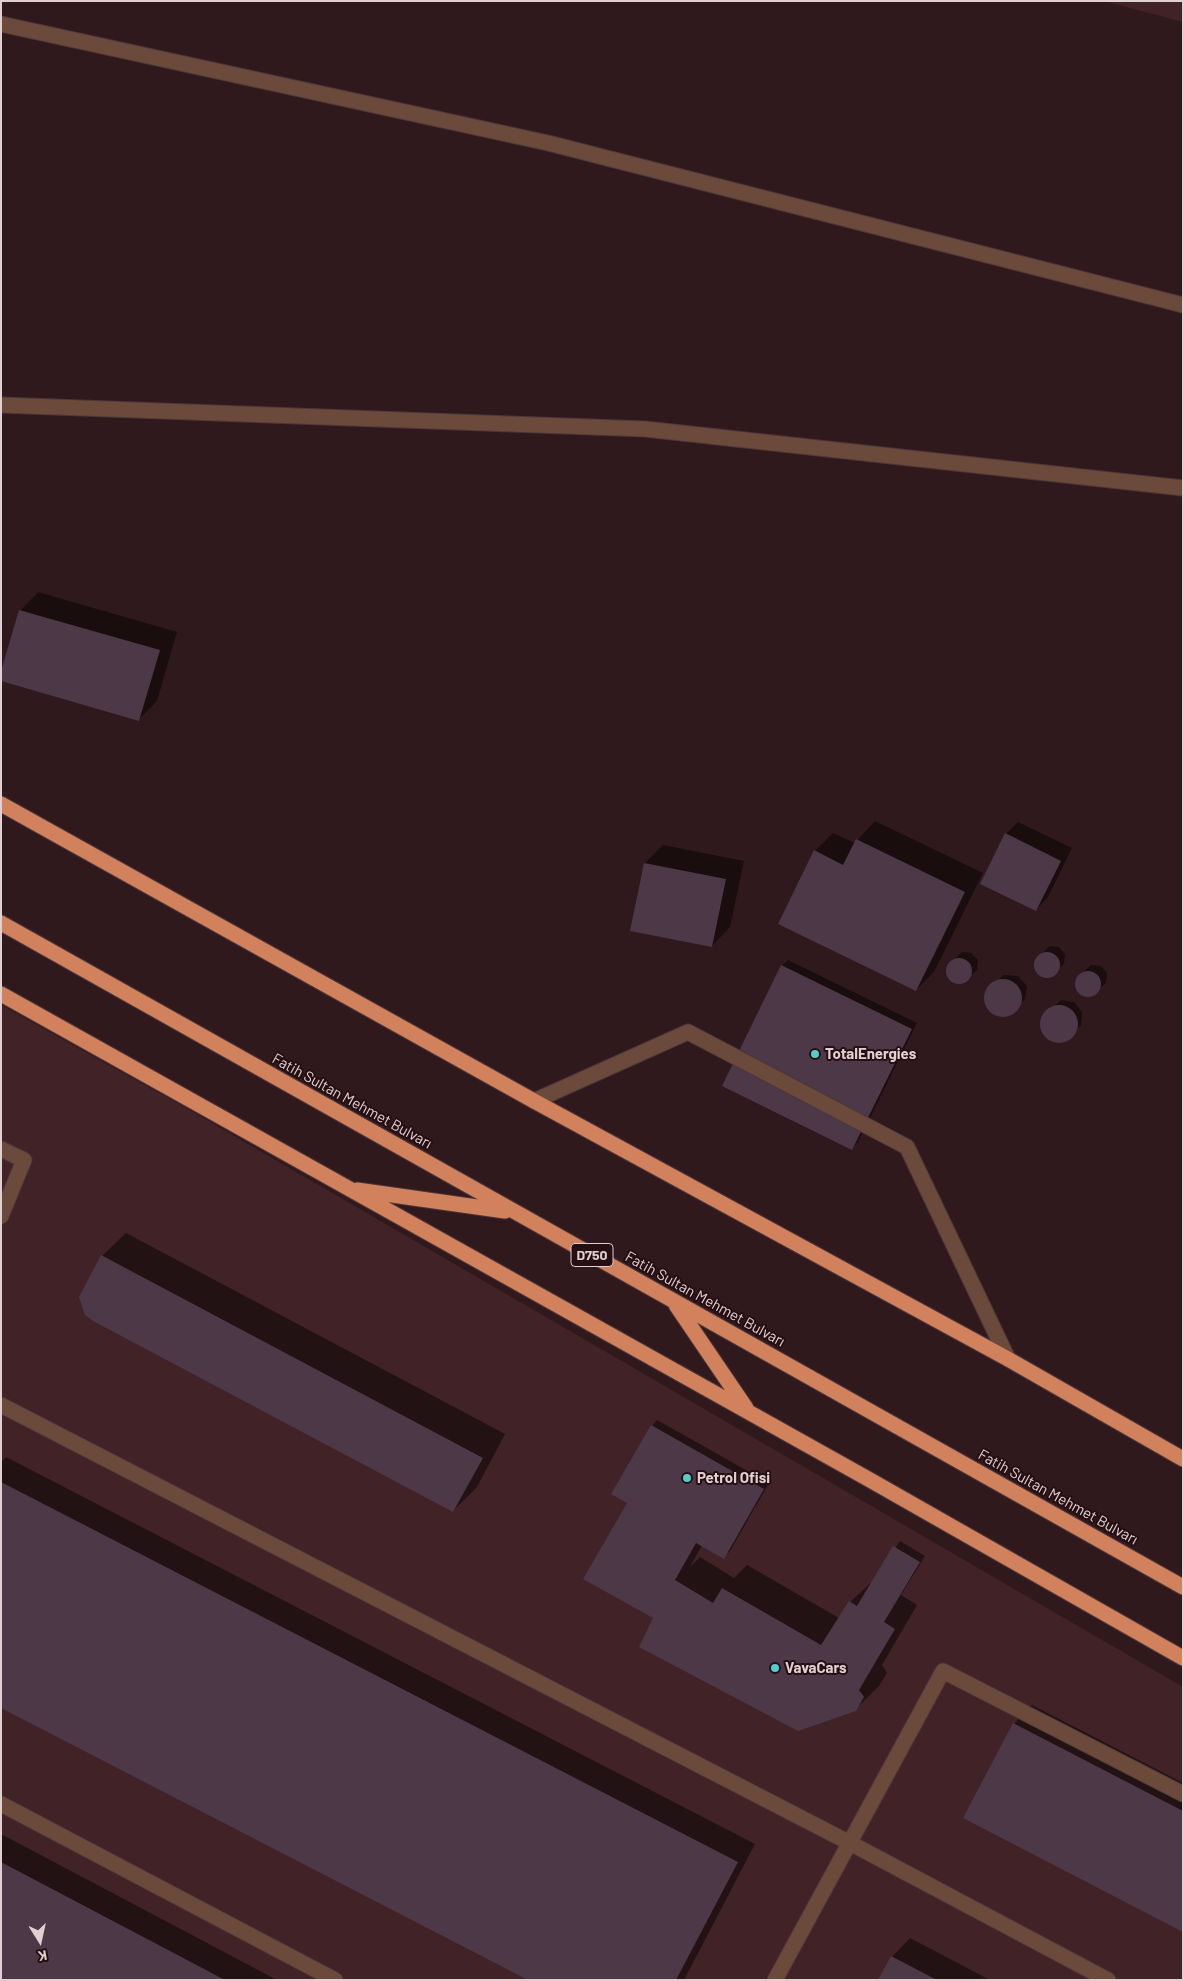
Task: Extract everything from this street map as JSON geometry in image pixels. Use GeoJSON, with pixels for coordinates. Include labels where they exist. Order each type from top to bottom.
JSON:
{"type":"FeatureCollection","features":[{"type":"Feature","properties":{"kind":"highway"},"geometry":{"type":"LineString","coordinates":[[1,804],[534,1101],[1008,1359],[1183,1459]]}},
{"type":"Feature","properties":{"kind":"highway","name":"Fatih Sultan Mehmet Bulvarı"},"geometry":{"type":"LineString","coordinates":[[1,923],[1183,1587]]}},
{"type":"Feature","properties":{"kind":"highway"},"geometry":{"type":"LineString","coordinates":[[1,994],[749,1412],[1183,1658]]}},
{"type":"Feature","properties":{"kind":"highway"},"geometry":{"type":"LineString","coordinates":[[348,1188],[515,1212]]}},
{"type":"Feature","properties":{"kind":"highway"},"geometry":{"type":"LineString","coordinates":[[674,1302],[749,1412]]}},
{"type":"Feature","properties":{"kind":"street"},"geometry":{"type":"LineString","coordinates":[[1,24],[548,143],[1183,305]]}},
{"type":"Feature","properties":{"kind":"street"},"geometry":{"type":"LineString","coordinates":[[1,405],[645,429],[1183,488]]}},
{"type":"Feature","properties":{"kind":"street"},"geometry":{"type":"LineString","coordinates":[[534,1101],[688,1032],[907,1147],[1008,1359]]}},
{"type":"Feature","properties":{"kind":"street"},"geometry":{"type":"LineString","coordinates":[[1,1149],[24,1160],[1,1216]]}},
{"type":"Feature","properties":{"kind":"street"},"geometry":{"type":"LineString","coordinates":[[1,1406],[850,1843],[1108,1980]]}},
{"type":"Feature","properties":{"kind":"street"},"geometry":{"type":"LineString","coordinates":[[776,1980],[943,1671],[1183,1794]]}},
{"type":"Feature","properties":{"kind":"street"},"geometry":{"type":"LineString","coordinates":[[1,1804],[335,1980]]}},
{"type":"Feature","properties":{"kind":"shaded area"},"geometry":{"type":"Polygon","coordinates":[[[1104,1],[1183,1],[1183,22],[1104,1]]]}},
{"type":"Feature","properties":{"kind":"shaded area"},"geometry":{"type":"Polygon","coordinates":[[[1,1005],[186,1108],[1183,1687],[1183,1980],[1,1980],[1,1005]]]}},
{"type":"Feature","properties":{"kind":"building"},"geometry":{"type":"Polygon","coordinates":[[[19,610],[160,650],[139,721],[1,681],[1,671],[19,610]]]}},
{"type":"Feature","properties":{"kind":"building"},"geometry":{"type":"Polygon","coordinates":[[[1005,833],[1061,861],[1036,911],[980,884],[1005,833]]]}},
{"type":"Feature","properties":{"kind":"building"},"geometry":{"type":"Polygon","coordinates":[[[856,839],[965,892],[916,991],[778,924],[814,850],[843,865],[856,839]]]}},
{"type":"Feature","properties":{"kind":"building"},"geometry":{"type":"Polygon","coordinates":[[[644,863],[726,879],[712,947],[630,931],[644,863]]]}},
{"type":"Feature","properties":{"kind":"building"},"geometry":{"type":"Polygon","coordinates":[[[1047,952],[1057,955],[1060,965],[1057,975],[1047,978],[1037,975],[1034,965],[1037,955],[1047,952]]]}},
{"type":"Feature","properties":{"kind":"building"},"geometry":{"type":"Polygon","coordinates":[[[959,958],[968,962],[972,971],[968,980],[959,984],[950,980],[946,971],[950,962],[959,958]]]}},
{"type":"Feature","properties":{"kind":"building"},"geometry":{"type":"Polygon","coordinates":[[[781,965],[912,1029],[852,1150],[722,1086],[781,965]]]}},
{"type":"Feature","properties":{"kind":"building"},"geometry":{"type":"Polygon","coordinates":[[[1088,971],[1098,974],[1101,984],[1098,994],[1088,997],[1078,994],[1075,984],[1078,974],[1088,971]]]}},
{"type":"Feature","properties":{"kind":"building"},"geometry":{"type":"Polygon","coordinates":[[[1003,979],[1016,985],[1022,998],[1016,1011],[1003,1017],[990,1011],[984,998],[990,985],[1003,979]]]}},
{"type":"Feature","properties":{"kind":"building"},"geometry":{"type":"Polygon","coordinates":[[[1059,1005],[1072,1011],[1078,1024],[1072,1037],[1059,1043],[1046,1037],[1040,1024],[1046,1011],[1059,1005]]]}},
{"type":"Feature","properties":{"kind":"building"},"geometry":{"type":"Polygon","coordinates":[[[101,1255],[483,1458],[453,1512],[93,1321],[85,1315],[79,1297],[101,1255]]]}},
{"type":"Feature","properties":{"kind":"building"},"geometry":{"type":"Polygon","coordinates":[[[651,1425],[764,1489],[724,1559],[696,1543],[675,1580],[713,1603],[722,1588],[821,1645],[849,1601],[857,1606],[893,1546],[920,1562],[884,1622],[895,1629],[859,1690],[864,1697],[856,1711],[798,1731],[639,1647],[653,1618],[583,1579],[627,1503],[611,1494],[651,1425]]]}},
{"type":"Feature","properties":{"kind":"building"},"geometry":{"type":"Polygon","coordinates":[[[1,1482],[738,1862],[676,1980],[528,1980],[1,1708],[1,1482]]]}},
{"type":"Feature","properties":{"kind":"building"},"geometry":{"type":"Polygon","coordinates":[[[1013,1723],[1183,1811],[1183,1932],[963,1818],[1013,1723]]]}},
{"type":"Feature","properties":{"kind":"building"},"geometry":{"type":"Polygon","coordinates":[[[1,1862],[225,1980],[1,1980],[1,1862]]]}},
{"type":"Feature","properties":{"kind":"building"},"geometry":{"type":"Polygon","coordinates":[[[891,1956],[937,1980],[878,1980],[891,1956]]]}},
{"type":"Feature","properties":{"kind":"place","name":"TotalEnergies"},"geometry":{"type":"Point","coordinates":[815,1054]}},
{"type":"Feature","properties":{"kind":"place","name":"Petrol Ofisi"},"geometry":{"type":"Point","coordinates":[687,1478]}},
{"type":"Feature","properties":{"kind":"place","name":"VavaCars"},"geometry":{"type":"Point","coordinates":[775,1668]}}]}
